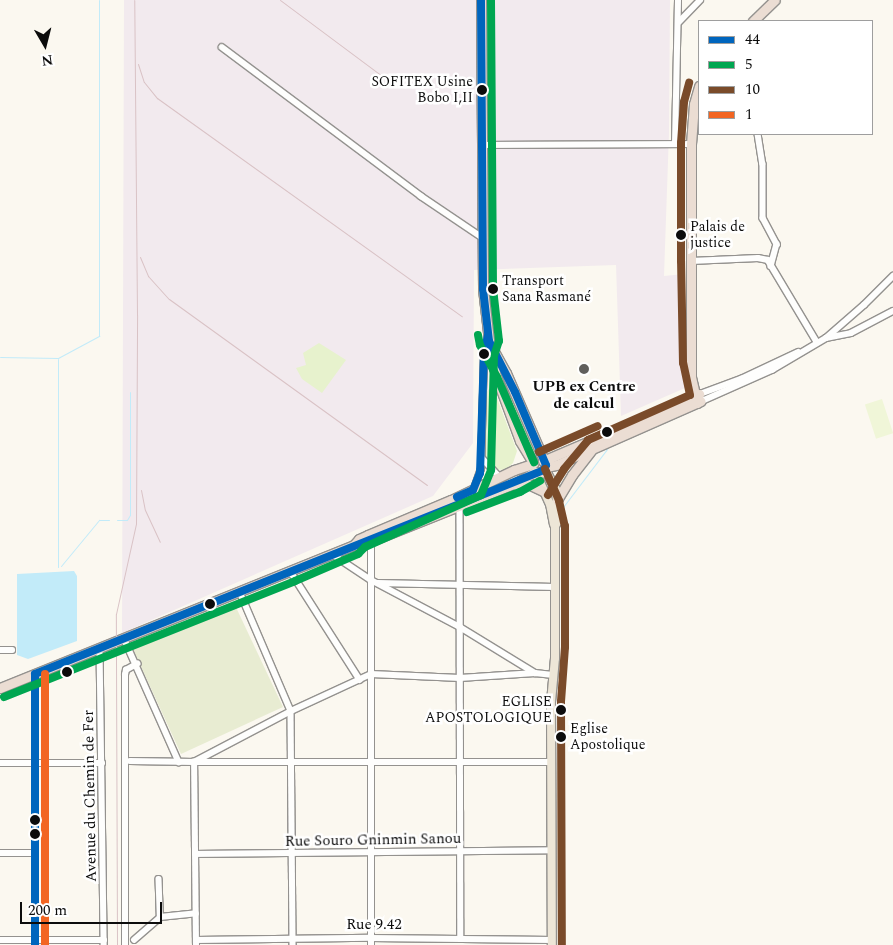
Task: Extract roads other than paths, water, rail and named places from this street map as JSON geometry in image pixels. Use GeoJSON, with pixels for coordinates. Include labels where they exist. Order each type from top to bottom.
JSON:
{"type":"FeatureCollection","features":[{"type":"Feature","properties":{"kind":"highway"},"geometry":{"type":"LineString","coordinates":[[481,0],[483,289],[489,341],[496,376],[520,441],[539,466]]}},
{"type":"Feature","properties":{"kind":"highway"},"geometry":{"type":"LineString","coordinates":[[754,20],[775,0]]}},
{"type":"Feature","properties":{"kind":"highway"},"geometry":{"type":"LineString","coordinates":[[677,404],[686,392],[692,376],[693,363],[691,144],[698,96]]}},
{"type":"Feature","properties":{"kind":"highway"},"geometry":{"type":"LineString","coordinates":[[489,341],[506,373],[539,466]]}},
{"type":"Feature","properties":{"kind":"highway"},"geometry":{"type":"LineString","coordinates":[[693,363],[699,398]]}},
{"type":"Feature","properties":{"kind":"highway"},"geometry":{"type":"LineString","coordinates":[[692,376],[699,398]]}},
{"type":"Feature","properties":{"kind":"highway"},"geometry":{"type":"LineString","coordinates":[[0,688],[354,545],[371,541],[508,486],[539,466],[677,404],[699,398]]}},
{"type":"Feature","properties":{"kind":"highway"},"geometry":{"type":"LineString","coordinates":[[354,545],[359,539],[473,490],[499,476],[539,466],[556,465],[699,398]]}},
{"type":"Feature","properties":{"kind":"highway"},"geometry":{"type":"LineString","coordinates":[[557,500],[572,475],[594,448]]}},
{"type":"Feature","properties":{"kind":"highway"},"geometry":{"type":"LineString","coordinates":[[508,486],[530,485],[545,492]]}},
{"type":"Feature","properties":{"kind":"main road"},"geometry":{"type":"LineString","coordinates":[[539,466],[555,526],[555,647],[551,762],[552,943]]}},
{"type":"Feature","properties":{"kind":"main road"},"geometry":{"type":"LineString","coordinates":[[539,466],[554,484],[558,521],[555,526]]}},
{"type":"Feature","properties":{"kind":"street"},"geometry":{"type":"LineString","coordinates":[[675,144],[678,0]]}},
{"type":"Feature","properties":{"kind":"street"},"geometry":{"type":"LineString","coordinates":[[678,22],[700,0]]}},
{"type":"Feature","properties":{"kind":"street"},"geometry":{"type":"LineString","coordinates":[[222,47],[421,196],[483,238]]}},
{"type":"Feature","properties":{"kind":"street"},"geometry":{"type":"LineString","coordinates":[[758,135],[763,164],[763,218],[777,244],[771,266]]}},
{"type":"Feature","properties":{"kind":"street"},"geometry":{"type":"LineString","coordinates":[[481,145],[691,144]]}},
{"type":"Feature","properties":{"kind":"street"},"geometry":{"type":"LineString","coordinates":[[691,261],[764,258],[771,266],[815,344]]}},
{"type":"Feature","properties":{"kind":"street"},"geometry":{"type":"LineString","coordinates":[[699,398],[772,370],[826,338],[864,305],[893,276]]}},
{"type":"Feature","properties":{"kind":"street"},"geometry":{"type":"LineString","coordinates":[[826,338],[851,333],[893,311]]}},
{"type":"Feature","properties":{"kind":"street"},"geometry":{"type":"LineString","coordinates":[[473,490],[480,473],[482,458],[484,354],[489,341]]}},
{"type":"Feature","properties":{"kind":"street"},"geometry":{"type":"LineString","coordinates":[[482,458],[499,476]]}},
{"type":"Feature","properties":{"kind":"street"},"geometry":{"type":"LineString","coordinates":[[460,504],[461,938]]}},
{"type":"Feature","properties":{"kind":"street"},"geometry":{"type":"LineString","coordinates":[[371,541],[373,582],[371,945]]}},
{"type":"Feature","properties":{"kind":"street"},"geometry":{"type":"LineString","coordinates":[[332,554],[373,582],[460,627],[535,673]]}},
{"type":"Feature","properties":{"kind":"street"},"geometry":{"type":"LineString","coordinates":[[291,572],[360,680]]}},
{"type":"Feature","properties":{"kind":"street"},"geometry":{"type":"LineString","coordinates":[[373,582],[461,586],[555,587]]}},
{"type":"Feature","properties":{"kind":"street"},"geometry":{"type":"LineString","coordinates":[[240,592],[291,712],[294,945]]}},
{"type":"Feature","properties":{"kind":"street"},"geometry":{"type":"LineString","coordinates":[[124,638],[179,762]]}},
{"type":"Feature","properties":{"kind":"street","name":"Avenue du Chemin de Fer"},"geometry":{"type":"LineString","coordinates":[[100,648],[104,942]]}},
{"type":"Feature","properties":{"kind":"street"},"geometry":{"type":"LineString","coordinates":[[0,650],[12,650]]}},
{"type":"Feature","properties":{"kind":"street"},"geometry":{"type":"LineString","coordinates":[[125,945],[125,675],[126,670],[137,664]]}},
{"type":"Feature","properties":{"kind":"street"},"geometry":{"type":"LineString","coordinates":[[194,762],[291,712],[371,674],[460,678],[535,673],[553,674]]}},
{"type":"Feature","properties":{"kind":"street"},"geometry":{"type":"LineString","coordinates":[[35,674],[35,942]]}},
{"type":"Feature","properties":{"kind":"street"},"geometry":{"type":"LineString","coordinates":[[130,761],[372,764],[551,762]]}},
{"type":"Feature","properties":{"kind":"street"},"geometry":{"type":"LineString","coordinates":[[0,763],[102,762]]}},
{"type":"Feature","properties":{"kind":"street"},"geometry":{"type":"LineString","coordinates":[[194,762],[196,942]]}},
{"type":"Feature","properties":{"kind":"street","name":"Rue Souro Gninmin Sanou"},"geometry":{"type":"LineString","coordinates":[[195,854],[552,850]]}},
{"type":"Feature","properties":{"kind":"street"},"geometry":{"type":"LineString","coordinates":[[0,852],[35,853]]}},
{"type":"Feature","properties":{"kind":"street"},"geometry":{"type":"LineString","coordinates":[[159,879],[160,917]]}},
{"type":"Feature","properties":{"kind":"street"},"geometry":{"type":"LineString","coordinates":[[134,940],[160,917],[196,913]]}},
{"type":"Feature","properties":{"kind":"street","name":"Rue 9.42"},"geometry":{"type":"LineString","coordinates":[[196,942],[293,938],[461,938],[552,943]]}},
{"type":"Feature","properties":{"kind":"street"},"geometry":{"type":"LineString","coordinates":[[0,940],[104,942]]}},
{"type":"Feature","properties":{"kind":"water"},"geometry":{"type":"Polygon","coordinates":[[[74,571],[77,576],[77,641],[28,659],[17,655],[17,574],[74,571]]]}},
{"type":"Feature","properties":{"kind":"waterway"},"geometry":{"type":"LineString","coordinates":[[0,357],[58,358],[99,336],[99,0]]}},
{"type":"Feature","properties":{"kind":"waterway"},"geometry":{"type":"LineString","coordinates":[[58,359],[58,567]]}},
{"type":"Feature","properties":{"kind":"waterway"},"geometry":{"type":"LineString","coordinates":[[117,520],[127,520],[130,515],[130,392]]}},
{"type":"Feature","properties":{"kind":"waterway"},"geometry":{"type":"LineString","coordinates":[[560,511],[607,449]]}},
{"type":"Feature","properties":{"kind":"waterway"},"geometry":{"type":"LineString","coordinates":[[61,566],[99,520],[109,520]]}},
{"type":"Feature","properties":{"kind":"waterway"},"geometry":{"type":"LineString","coordinates":[[559,525],[559,533]]}},
{"type":"Feature","properties":{"kind":"waterway"},"geometry":{"type":"LineString","coordinates":[[556,683],[559,655]]}},
{"type":"Feature","properties":{"kind":"railway"},"geometry":{"type":"LineString","coordinates":[[117,945],[116,614],[136,524],[137,315],[134,0]]}},
{"type":"Feature","properties":{"kind":"railway"},"geometry":{"type":"LineString","coordinates":[[280,0],[386,79]]}},
{"type":"Feature","properties":{"kind":"railway"},"geometry":{"type":"LineString","coordinates":[[138,64],[144,82],[157,98],[462,316]]}},
{"type":"Feature","properties":{"kind":"railway"},"geometry":{"type":"LineString","coordinates":[[140,257],[148,276],[169,299],[427,485]]}},
{"type":"Feature","properties":{"kind":"railway"},"geometry":{"type":"LineString","coordinates":[[141,490],[145,510],[160,542]]}},
{"type":"Feature","properties":{"kind":"place","name":"SOFITEX Usine Bobo I,II"},"geometry":{"type":"Point","coordinates":[482,90]}},
{"type":"Feature","properties":{"kind":"place","name":"Palais de justice"},"geometry":{"type":"Point","coordinates":[681,235]}},
{"type":"Feature","properties":{"kind":"place","name":"Transport Sana Rasmané"},"geometry":{"type":"Point","coordinates":[493,289]}},
{"type":"Feature","properties":{"kind":"place","name":"UPB ex Centre de calcul"},"geometry":{"type":"Point","coordinates":[584,369]}},
{"type":"Feature","properties":{"kind":"place","name":"EGLISE APOSTOLOGIQUE"},"geometry":{"type":"Point","coordinates":[561,710]}},
{"type":"Feature","properties":{"kind":"place","name":"Eglise Apostolique"},"geometry":{"type":"Point","coordinates":[561,737]}}]}
